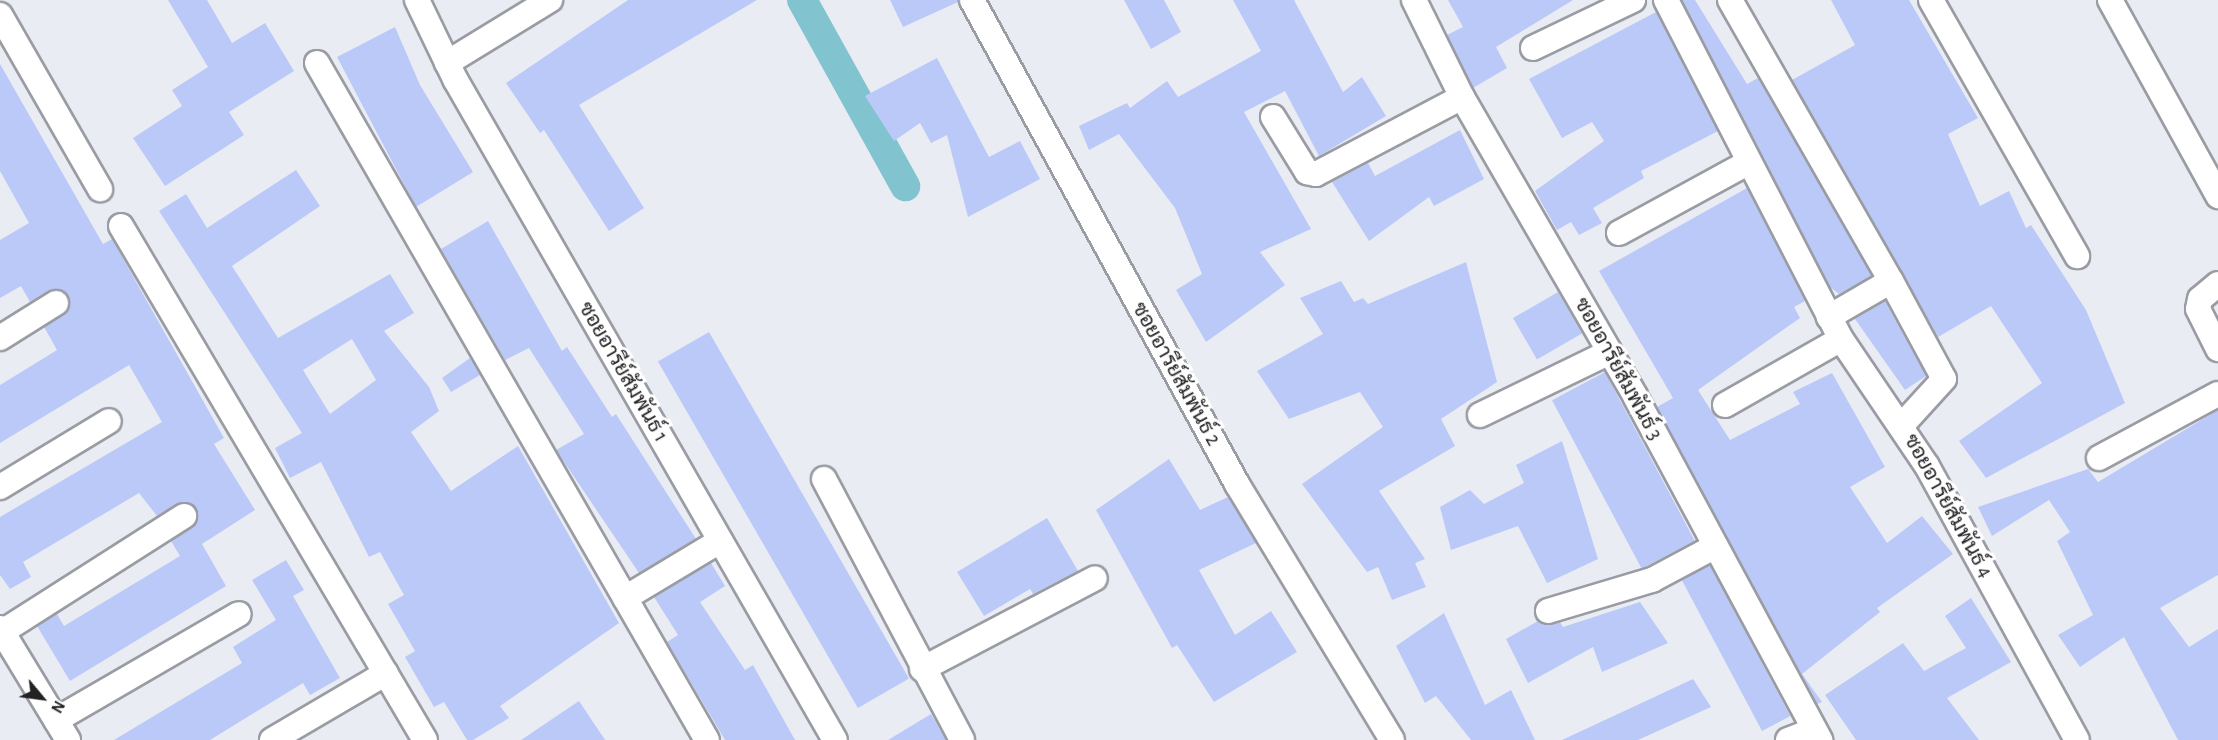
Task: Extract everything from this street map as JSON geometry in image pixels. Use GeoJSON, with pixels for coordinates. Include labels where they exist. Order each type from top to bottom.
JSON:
{"type":"FeatureCollection","features":[{"type":"Feature","properties":{"kind":"street","name":"ซอยอารีย์สัมพันธ์ 1"},"geometry":{"type":"LineString","coordinates":[[417,0],[447,63],[835,740]]}},
{"type":"Feature","properties":{"kind":"street"},"geometry":{"type":"LineString","coordinates":[[447,63],[550,0]]}},
{"type":"Feature","properties":{"kind":"street","name":"ซอยอารีย์สัมพันธ์ 2"},"geometry":{"type":"LineString","coordinates":[[972,0],[1237,484],[1392,740]]}},
{"type":"Feature","properties":{"kind":"street","name":"ซอยอารีย์สัมพันธ์ 3"},"geometry":{"type":"LineString","coordinates":[[1414,0],[1462,96],[1610,352],[1817,735]]}},
{"type":"Feature","properties":{"kind":"street"},"geometry":{"type":"LineString","coordinates":[[1533,48],[1632,0]]}},
{"type":"Feature","properties":{"kind":"street"},"geometry":{"type":"LineString","coordinates":[[1666,0],[1841,339],[1902,425]]}},
{"type":"Feature","properties":{"kind":"street","name":"ซอยอารีย์สัมพันธ์ 4"},"geometry":{"type":"LineString","coordinates":[[1730,0],[1891,281],[1944,379],[1902,425],[2077,740]]}},
{"type":"Feature","properties":{"kind":"street"},"geometry":{"type":"LineString","coordinates":[[1931,0],[2077,256]]}},
{"type":"Feature","properties":{"kind":"street"},"geometry":{"type":"LineString","coordinates":[[2110,0],[2218,196]]}},
{"type":"Feature","properties":{"kind":"street"},"geometry":{"type":"LineString","coordinates":[[0,15],[100,189]]}},
{"type":"Feature","properties":{"kind":"street"},"geometry":{"type":"LineString","coordinates":[[317,63],[707,740]]}},
{"type":"Feature","properties":{"kind":"street"},"geometry":{"type":"LineString","coordinates":[[1273,117],[1307,172],[1316,174],[1462,96]]}},
{"type":"Feature","properties":{"kind":"street"},"geometry":{"type":"LineString","coordinates":[[1619,233],[1749,162]]}},
{"type":"Feature","properties":{"kind":"street"},"geometry":{"type":"LineString","coordinates":[[121,226],[425,740]]}},
{"type":"Feature","properties":{"kind":"street"},"geometry":{"type":"LineString","coordinates":[[1829,317],[1891,281]]}},
{"type":"Feature","properties":{"kind":"street"},"geometry":{"type":"LineString","coordinates":[[2218,284],[2200,299],[2198,309],[2218,349]]}},
{"type":"Feature","properties":{"kind":"street"},"geometry":{"type":"LineString","coordinates":[[0,338],[56,303]]}},
{"type":"Feature","properties":{"kind":"street"},"geometry":{"type":"LineString","coordinates":[[1725,405],[1841,339]]}},
{"type":"Feature","properties":{"kind":"street"},"geometry":{"type":"LineString","coordinates":[[1480,415],[1610,352]]}},
{"type":"Feature","properties":{"kind":"street"},"geometry":{"type":"LineString","coordinates":[[2099,458],[2218,394]]}},
{"type":"Feature","properties":{"kind":"street"},"geometry":{"type":"LineString","coordinates":[[0,487],[109,421]]}},
{"type":"Feature","properties":{"kind":"street"},"geometry":{"type":"LineString","coordinates":[[824,479],[922,669],[962,740]]}},
{"type":"Feature","properties":{"kind":"street"},"geometry":{"type":"LineString","coordinates":[[184,516],[1,630],[62,730],[239,614]]}},
{"type":"Feature","properties":{"kind":"street"},"geometry":{"type":"LineString","coordinates":[[626,598],[720,541]]}},
{"type":"Feature","properties":{"kind":"street"},"geometry":{"type":"LineString","coordinates":[[1548,611],[1652,580],[1716,546]]}},
{"type":"Feature","properties":{"kind":"street"},"geometry":{"type":"LineString","coordinates":[[922,669],[1095,578]]}},
{"type":"Feature","properties":{"kind":"street"},"geometry":{"type":"LineString","coordinates":[[273,740],[386,673]]}},
{"type":"Feature","properties":{"kind":"street"},"geometry":{"type":"LineString","coordinates":[[1788,740],[1817,735]]}},
{"type":"Feature","properties":{"kind":"building"},"geometry":{"type":"Polygon","coordinates":[[[168,0],[207,0],[232,43],[265,23],[294,71],[229,112],[244,135],[165,186],[133,138],[182,106],[172,90],[208,67],[168,0]]]}},
{"type":"Feature","properties":{"kind":"building"},"geometry":{"type":"Polygon","coordinates":[[[628,0],[757,0],[579,105],[644,208],[609,231],[544,130],[540,133],[506,83],[628,0]]]}},
{"type":"Feature","properties":{"kind":"building"},"geometry":{"type":"Polygon","coordinates":[[[890,0],[958,0],[958,2],[903,27],[890,0]]]}},
{"type":"Feature","properties":{"kind":"building"},"geometry":{"type":"Polygon","coordinates":[[[1124,0],[1164,0],[1181,32],[1151,49],[1124,0]]]}},
{"type":"Feature","properties":{"kind":"building"},"geometry":{"type":"Polygon","coordinates":[[[1233,0],[1294,0],[1343,92],[1362,77],[1386,116],[1319,156],[1285,91],[1244,112],[1311,229],[1260,252],[1285,285],[1206,342],[1176,290],[1202,274],[1175,208],[1119,134],[1089,150],[1079,126],[1127,103],[1130,108],[1167,81],[1178,97],[1261,51],[1233,0]]]}},
{"type":"Feature","properties":{"kind":"building"},"geometry":{"type":"Polygon","coordinates":[[[1448,0],[1573,0],[1496,47],[1507,68],[1473,88],[1447,35],[1463,27],[1448,0]]]}},
{"type":"Feature","properties":{"kind":"building"},"geometry":{"type":"Polygon","coordinates":[[[1682,0],[1695,0],[1747,84],[1758,78],[1872,276],[1839,294],[1830,287],[1682,0]]]}},
{"type":"Feature","properties":{"kind":"building"},"geometry":{"type":"Polygon","coordinates":[[[1831,0],[1909,0],[1978,118],[1948,134],[1980,206],[2009,191],[2026,228],[2031,225],[2086,310],[2125,403],[1986,478],[1959,441],[2042,383],[1991,306],[1938,337],[1792,80],[1855,45],[1831,0]]]}},
{"type":"Feature","properties":{"kind":"building"},"geometry":{"type":"Polygon","coordinates":[[[1656,12],[1718,131],[1641,171],[1644,178],[1593,208],[1602,223],[1579,235],[1571,222],[1557,230],[1535,191],[1604,141],[1592,122],[1562,138],[1529,79],[1656,12]]]}},
{"type":"Feature","properties":{"kind":"building"},"geometry":{"type":"Polygon","coordinates":[[[395,27],[420,85],[473,172],[416,207],[337,57],[395,27]]]}},
{"type":"Feature","properties":{"kind":"building"},"geometry":{"type":"Polygon","coordinates":[[[937,58],[989,157],[1020,141],[1040,179],[968,217],[947,135],[931,143],[920,123],[894,141],[865,96],[937,58]]]}},
{"type":"Feature","properties":{"kind":"building"},"geometry":{"type":"Polygon","coordinates":[[[0,64],[103,244],[112,239],[224,438],[214,444],[255,510],[202,544],[226,586],[70,681],[37,626],[57,614],[64,626],[180,556],[171,541],[192,528],[198,515],[184,502],[157,516],[139,493],[23,562],[31,577],[10,589],[0,575],[0,517],[162,422],[129,365],[0,443],[0,385],[57,350],[44,327],[64,315],[70,303],[56,289],[30,302],[21,286],[0,298],[0,240],[29,223],[0,171],[0,64]]]}},
{"type":"Feature","properties":{"kind":"building"},"geometry":{"type":"Polygon","coordinates":[[[1460,130],[1484,179],[1434,206],[1429,197],[1369,241],[1332,182],[1368,163],[1375,176],[1460,130]]]}},
{"type":"Feature","properties":{"kind":"building"},"geometry":{"type":"Polygon","coordinates":[[[296,170],[320,206],[232,266],[278,338],[390,274],[414,313],[384,331],[429,387],[439,411],[411,432],[451,491],[518,446],[619,623],[500,706],[509,718],[473,740],[467,740],[444,702],[434,707],[405,657],[415,651],[388,604],[404,595],[380,552],[369,557],[321,462],[290,478],[275,448],[302,433],[159,211],[186,194],[207,228],[296,170]],[[352,339],[303,370],[330,414],[376,380],[352,339]]]}},
{"type":"Feature","properties":{"kind":"building"},"geometry":{"type":"Polygon","coordinates":[[[1747,188],[1805,301],[1794,307],[1800,318],[1698,390],[1730,440],[1800,404],[1793,392],[1832,373],[1885,467],[1850,487],[1887,543],[1922,516],[1953,554],[1877,608],[1880,612],[1802,674],[1822,702],[1817,704],[1657,407],[1673,398],[1599,271],[1747,188]]]}},
{"type":"Feature","properties":{"kind":"building"},"geometry":{"type":"Polygon","coordinates":[[[488,221],[562,351],[567,347],[612,417],[616,414],[696,539],[639,573],[556,450],[584,434],[529,348],[505,360],[441,249],[488,221]]]}},
{"type":"Feature","properties":{"kind":"building"},"geometry":{"type":"Polygon","coordinates":[[[1466,262],[1497,382],[1441,419],[1455,446],[1379,491],[1425,559],[1415,563],[1426,587],[1392,600],[1378,567],[1367,572],[1302,484],[1383,427],[1360,392],[1289,419],[1257,371],[1323,334],[1300,298],[1341,281],[1354,302],[1363,298],[1368,304],[1466,262]]]}},
{"type":"Feature","properties":{"kind":"building"},"geometry":{"type":"Polygon","coordinates":[[[1558,292],[1582,334],[1537,360],[1513,318],[1558,292]]]}},
{"type":"Feature","properties":{"kind":"building"},"geometry":{"type":"Polygon","coordinates":[[[1885,301],[1926,376],[1905,390],[1855,319],[1885,301]]]}},
{"type":"Feature","properties":{"kind":"building"},"geometry":{"type":"Polygon","coordinates":[[[709,332],[909,678],[858,708],[658,362],[709,332]]]}},
{"type":"Feature","properties":{"kind":"building"},"geometry":{"type":"Polygon","coordinates":[[[470,358],[480,375],[451,392],[442,378],[470,358]]]}},
{"type":"Feature","properties":{"kind":"building"},"geometry":{"type":"Polygon","coordinates":[[[1605,372],[1695,541],[1642,569],[1552,400],[1605,372]]]}},
{"type":"Feature","properties":{"kind":"building"},"geometry":{"type":"Polygon","coordinates":[[[2218,410],[2218,575],[2160,608],[2189,647],[2218,629],[2218,740],[2178,740],[2124,637],[2080,667],[2058,635],[2093,615],[2057,541],[2070,532],[2049,500],[1992,536],[1978,507],[2088,469],[2098,482],[2218,410]]]}},
{"type":"Feature","properties":{"kind":"building"},"geometry":{"type":"Polygon","coordinates":[[[1562,441],[1598,559],[1547,583],[1518,526],[1451,550],[1440,507],[1470,490],[1484,504],[1524,483],[1516,465],[1562,441]]]}},
{"type":"Feature","properties":{"kind":"building"},"geometry":{"type":"Polygon","coordinates":[[[1169,459],[1200,510],[1228,497],[1256,543],[1199,570],[1235,635],[1271,611],[1297,652],[1214,702],[1177,645],[1172,648],[1096,510],[1169,459]]]}},
{"type":"Feature","properties":{"kind":"building"},"geometry":{"type":"Polygon","coordinates":[[[1047,518],[1078,571],[1033,594],[1030,589],[984,616],[957,572],[1047,518]]]}},
{"type":"Feature","properties":{"kind":"building"},"geometry":{"type":"Polygon","coordinates":[[[286,560],[304,590],[293,596],[340,678],[310,695],[303,683],[210,740],[114,740],[242,663],[233,647],[276,620],[252,580],[286,560]]]}},
{"type":"Feature","properties":{"kind":"building"},"geometry":{"type":"Polygon","coordinates":[[[711,563],[725,586],[700,602],[745,670],[753,665],[795,740],[725,740],[667,642],[678,635],[654,597],[711,563]]]}},
{"type":"Feature","properties":{"kind":"building"},"geometry":{"type":"Polygon","coordinates":[[[1710,565],[1790,716],[1762,731],[1682,580],[1710,565]]]}},
{"type":"Feature","properties":{"kind":"building"},"geometry":{"type":"Polygon","coordinates":[[[1971,598],[2011,662],[1947,698],[1979,740],[1856,740],[1825,695],[1903,643],[1924,671],[1966,648],[1945,616],[1971,598]]]}},
{"type":"Feature","properties":{"kind":"building"},"geometry":{"type":"Polygon","coordinates":[[[1640,602],[1668,643],[1602,672],[1593,647],[1528,683],[1506,639],[1538,621],[1560,622],[1563,627],[1640,602]]]}},
{"type":"Feature","properties":{"kind":"building"},"geometry":{"type":"Polygon","coordinates":[[[1444,613],[1485,705],[1511,690],[1535,740],[1471,740],[1436,696],[1425,703],[1396,646],[1444,613]]]}},
{"type":"Feature","properties":{"kind":"building"},"geometry":{"type":"Polygon","coordinates":[[[1693,679],[1711,707],[1638,740],[1562,740],[1693,679]]]}},
{"type":"Feature","properties":{"kind":"building"},"geometry":{"type":"Polygon","coordinates":[[[579,701],[605,740],[521,740],[579,701]]]}},
{"type":"Feature","properties":{"kind":"building"},"geometry":{"type":"Polygon","coordinates":[[[931,714],[946,740],[888,740],[931,714]]]}},
{"type":"Feature","properties":{"kind":"waterway"},"geometry":{"type":"LineString","coordinates":[[802,0],[905,186]]}}]}
